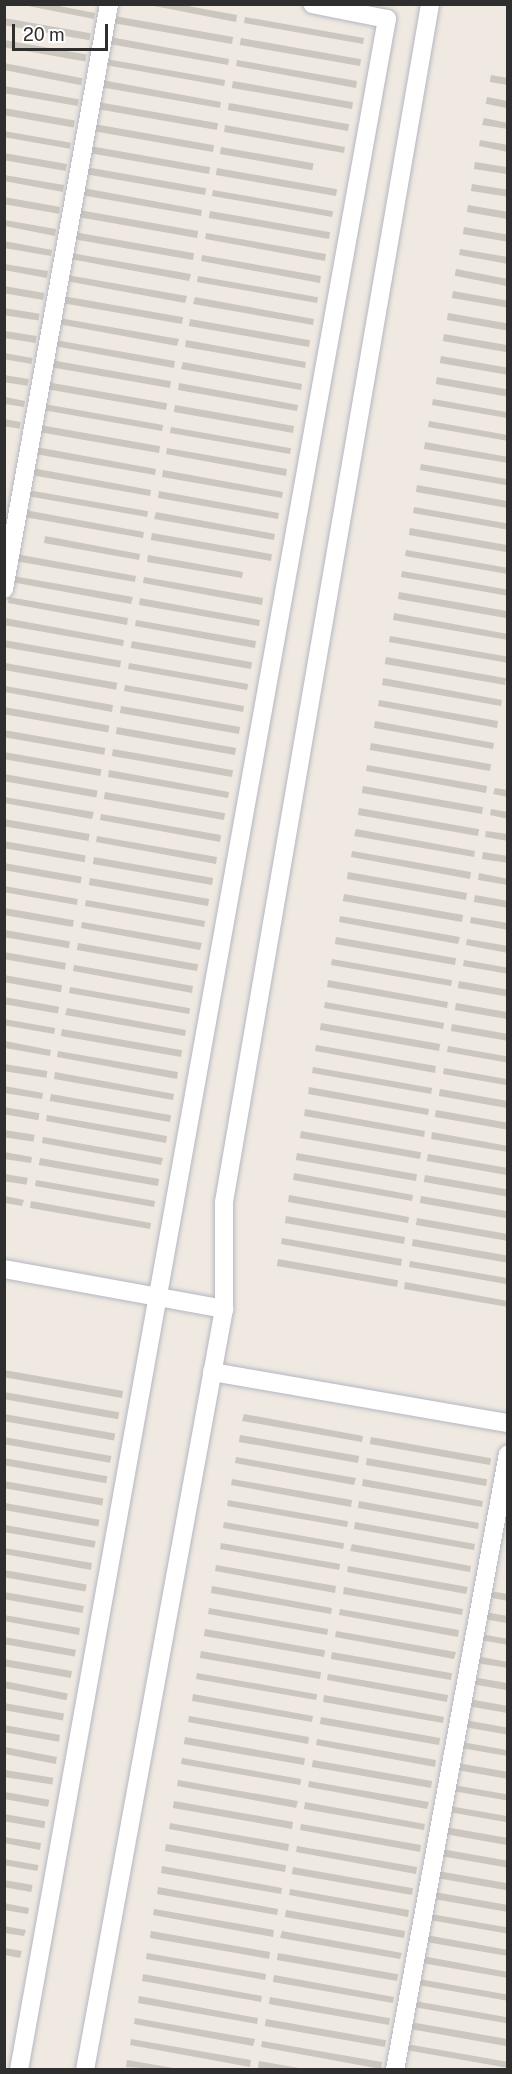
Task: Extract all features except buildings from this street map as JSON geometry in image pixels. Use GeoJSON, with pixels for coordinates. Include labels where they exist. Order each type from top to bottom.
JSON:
{"type":"FeatureCollection","features":[{"type":"Feature","properties":{"kind":"lane"},"geometry":{"type":"LineString","coordinates":[[4,589],[109,4]]}},
{"type":"Feature","properties":{"kind":"lane"},"geometry":{"type":"LineString","coordinates":[[19,2070],[387,19],[312,4]]}},
{"type":"Feature","properties":{"kind":"lane"},"geometry":{"type":"LineString","coordinates":[[85,2070],[224,1309],[224,1202],[430,4]]}},
{"type":"Feature","properties":{"kind":"lane"},"geometry":{"type":"LineString","coordinates":[[4,1269],[224,1309]]}},
{"type":"Feature","properties":{"kind":"lane"},"geometry":{"type":"LineString","coordinates":[[212,1372],[507,1423]]}},
{"type":"Feature","properties":{"kind":"lane"},"geometry":{"type":"LineString","coordinates":[[395,2070],[507,1454]]}}]}
